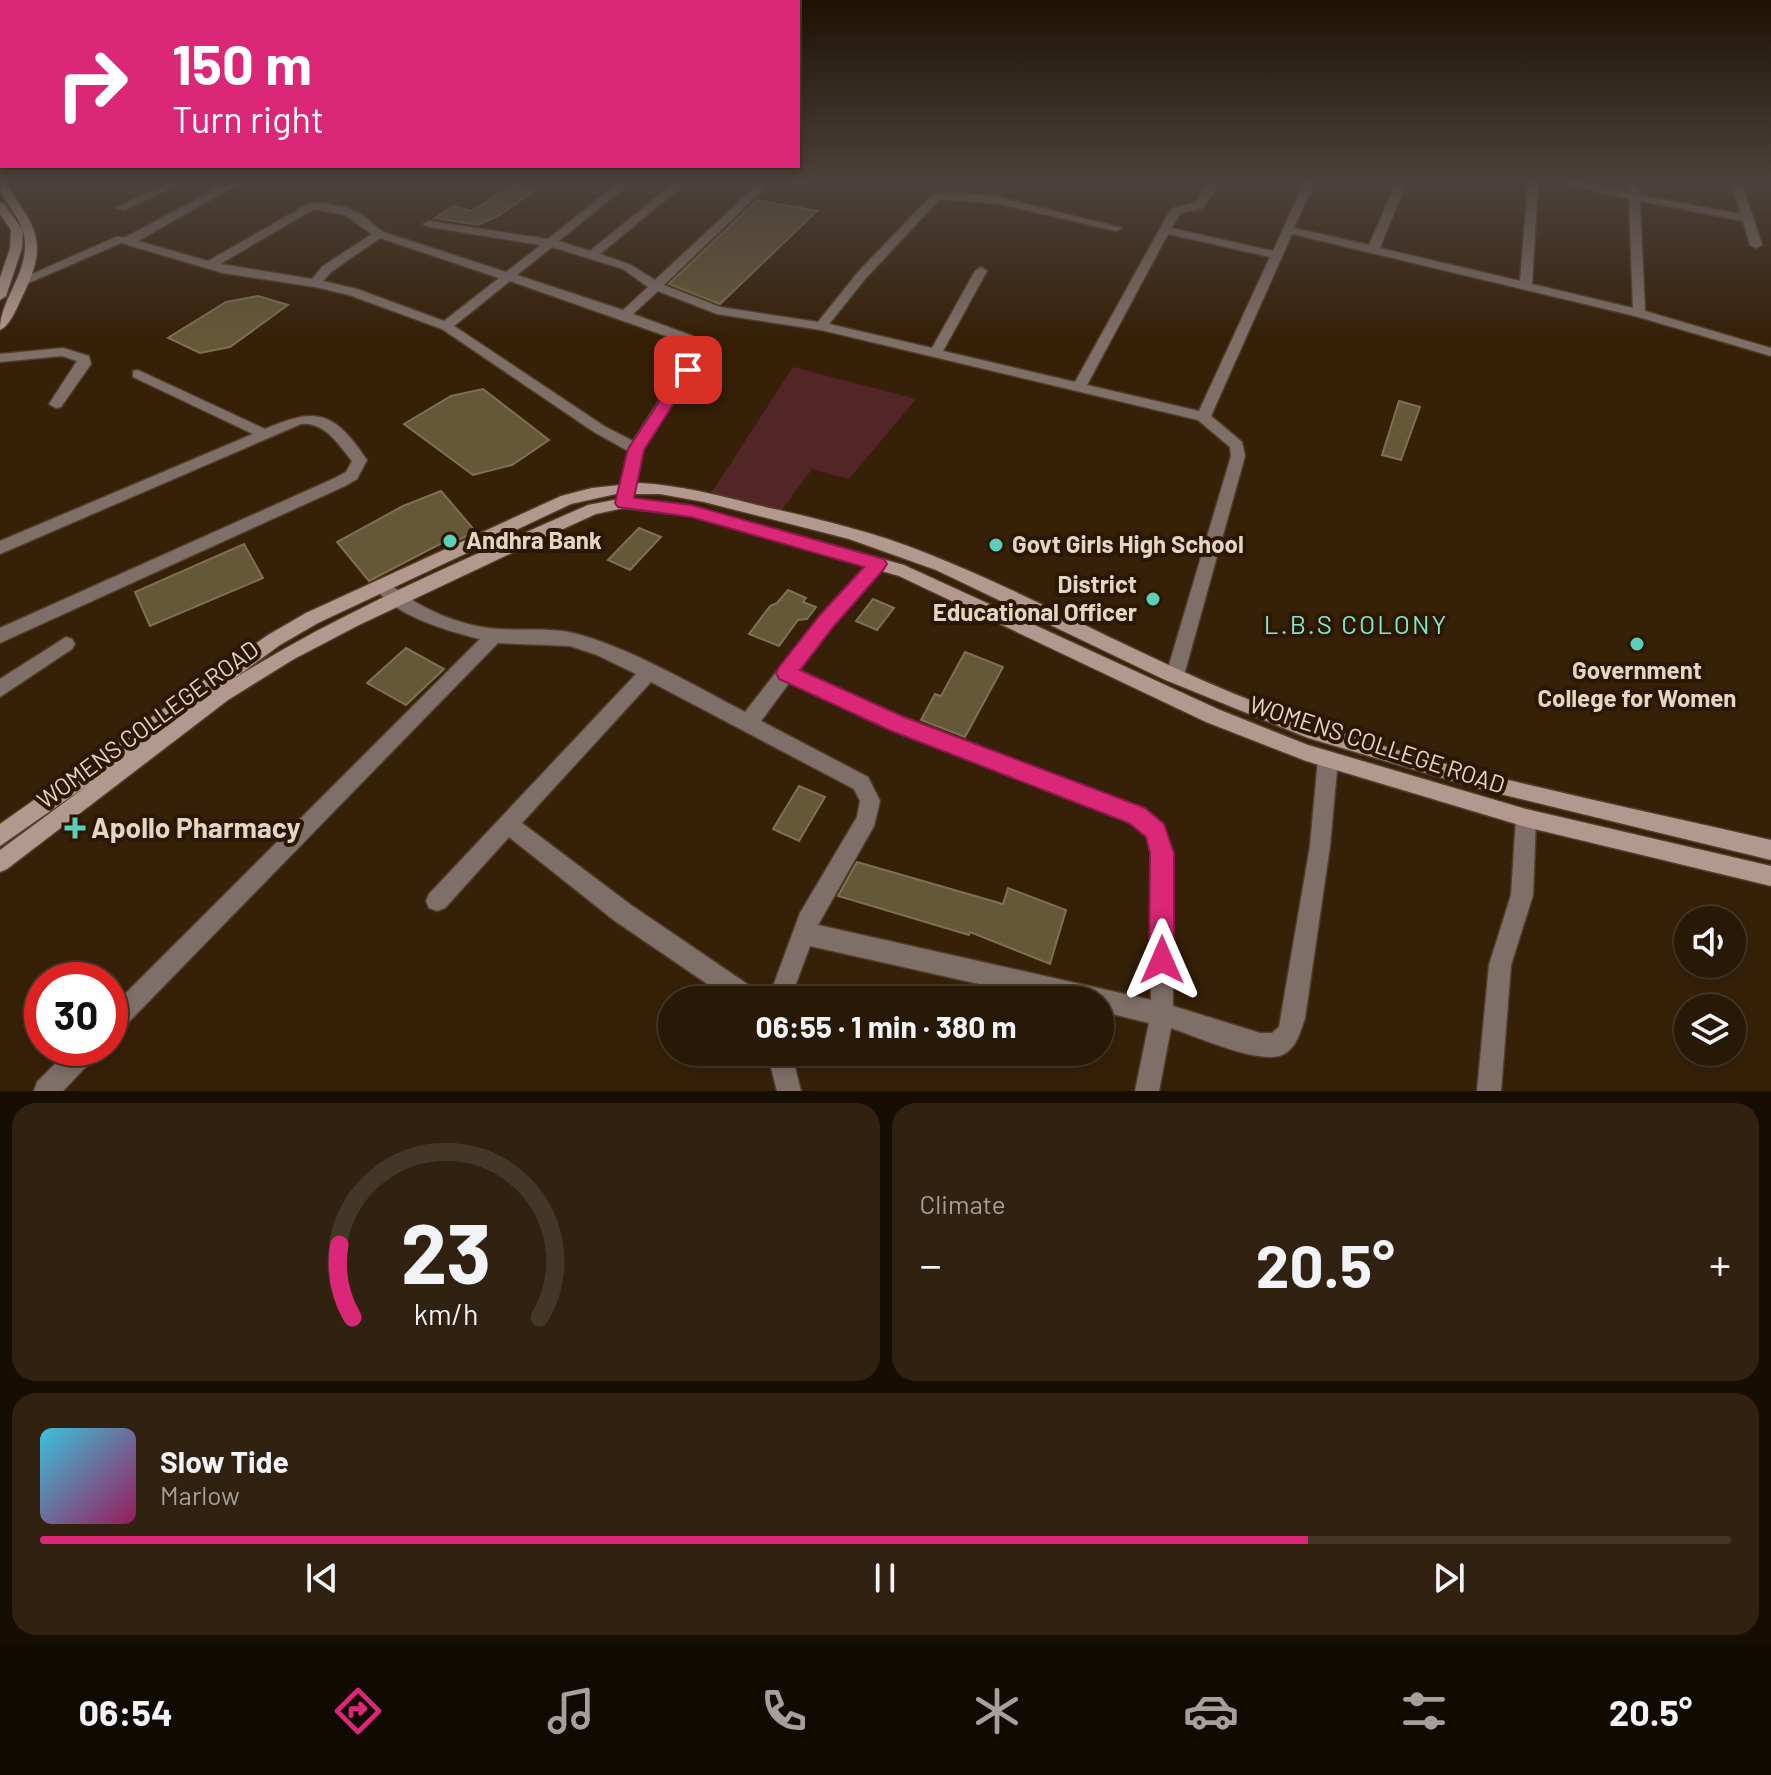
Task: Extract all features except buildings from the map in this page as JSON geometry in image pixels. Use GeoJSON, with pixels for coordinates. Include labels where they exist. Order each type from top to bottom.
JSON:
{"type":"FeatureCollection","features":[{"type":"Feature","properties":{"kind":"main road"},"geometry":{"type":"LineString","coordinates":[[0,296],[10,274],[17,234]]}},
{"type":"Feature","properties":{"kind":"main road"},"geometry":{"type":"LineString","coordinates":[[0,326],[22,281],[32,247],[31,234]]}},
{"type":"Feature","properties":{"kind":"main road","name":"WOMENS COLLEGE ROAD"},"geometry":{"type":"LineString","coordinates":[[0,836],[248,657],[312,618],[566,500],[598,490],[691,511],[878,564],[933,584],[1213,716],[1328,759],[1526,818],[1771,876]]}},
{"type":"Feature","properties":{"kind":"main road","name":"WOMENS COLLEGE ROAD"},"geometry":{"type":"LineString","coordinates":[[0,862],[222,695],[288,654],[626,494],[678,491],[902,550],[1175,675],[1306,729],[1380,752],[1771,850]]}},
{"type":"Feature","properties":{"kind":"main road"},"geometry":{"type":"LineString","coordinates":[[1569,801],[1574,829]]}},
{"type":"Feature","properties":{"kind":"street"},"geometry":{"type":"LineString","coordinates":[[130,240],[141,234]]}},
{"type":"Feature","properties":{"kind":"street"},"geometry":{"type":"LineString","coordinates":[[210,265],[264,234]]}},
{"type":"Feature","properties":{"kind":"street"},"geometry":{"type":"LineString","coordinates":[[315,283],[327,269],[379,234],[625,315],[688,339],[696,347],[696,354],[636,449],[626,494]]}},
{"type":"Feature","properties":{"kind":"street"},"geometry":{"type":"LineString","coordinates":[[493,234],[552,243],[592,255],[627,267],[654,285],[717,310],[821,326],[1203,417],[1237,445],[1238,456],[1175,675]]}},
{"type":"Feature","properties":{"kind":"street"},"geometry":{"type":"LineString","coordinates":[[446,326],[563,234]]}},
{"type":"Feature","properties":{"kind":"street"},"geometry":{"type":"LineString","coordinates":[[592,255],[618,234]]}},
{"type":"Feature","properties":{"kind":"street"},"geometry":{"type":"LineString","coordinates":[[625,315],[710,234]]}},
{"type":"Feature","properties":{"kind":"street"},"geometry":{"type":"LineString","coordinates":[[821,326],[862,275],[901,234]]}},
{"type":"Feature","properties":{"kind":"street"},"geometry":{"type":"LineString","coordinates":[[1079,388],[1164,234]]}},
{"type":"Feature","properties":{"kind":"street"},"geometry":{"type":"LineString","coordinates":[[1183,234],[1276,255]]}},
{"type":"Feature","properties":{"kind":"street"},"geometry":{"type":"LineString","coordinates":[[1203,417],[1284,234]]}},
{"type":"Feature","properties":{"kind":"street"},"geometry":{"type":"LineString","coordinates":[[1306,234],[1639,313],[1771,352]]}},
{"type":"Feature","properties":{"kind":"street"},"geometry":{"type":"LineString","coordinates":[[1373,250],[1380,234]]}},
{"type":"Feature","properties":{"kind":"street"},"geometry":{"type":"LineString","coordinates":[[1526,285],[1530,234]]}},
{"type":"Feature","properties":{"kind":"street"},"geometry":{"type":"LineString","coordinates":[[1636,234],[1639,313]]}},
{"type":"Feature","properties":{"kind":"street"},"geometry":{"type":"LineString","coordinates":[[1752,234],[1756,245]]}},
{"type":"Feature","properties":{"kind":"street"},"geometry":{"type":"LineString","coordinates":[[22,281],[113,240],[130,240],[210,265],[353,292],[446,326],[599,429],[636,449]]}},
{"type":"Feature","properties":{"kind":"street"},"geometry":{"type":"LineString","coordinates":[[935,354],[981,271]]}},
{"type":"Feature","properties":{"kind":"street"},"geometry":{"type":"LineString","coordinates":[[0,358],[63,352],[84,359],[84,364],[56,404]]}},
{"type":"Feature","properties":{"kind":"street"},"geometry":{"type":"LineString","coordinates":[[138,374],[266,435]]}},
{"type":"Feature","properties":{"kind":"street"},"geometry":{"type":"LineString","coordinates":[[0,548],[299,420],[320,420],[360,460],[358,467],[340,482],[0,636]]}},
{"type":"Feature","properties":{"kind":"street"},"geometry":{"type":"LineString","coordinates":[[749,722],[827,620],[878,564]]}},
{"type":"Feature","properties":{"kind":"street"},"geometry":{"type":"LineString","coordinates":[[382,586],[397,600],[450,625],[494,636],[570,639],[603,650],[749,722],[861,783],[870,801],[867,819],[803,933],[784,986]]}},
{"type":"Feature","properties":{"kind":"street"},"geometry":{"type":"LineString","coordinates":[[128,1007],[494,636]]}},
{"type":"Feature","properties":{"kind":"street"},"geometry":{"type":"LineString","coordinates":[[0,689],[66,644]]}},
{"type":"Feature","properties":{"kind":"street"},"geometry":{"type":"LineString","coordinates":[[437,901],[649,672]]}},
{"type":"Feature","properties":{"kind":"street"},"geometry":{"type":"LineString","coordinates":[[786,673],[896,723],[1137,816],[1156,831],[1162,853],[1162,1014],[1147,1091]]}},
{"type":"Feature","properties":{"kind":"street"},"geometry":{"type":"LineString","coordinates":[[803,933],[1162,1014],[1260,1045],[1277,1045],[1288,1034],[1293,1018],[1320,846],[1328,759]]}},
{"type":"Feature","properties":{"kind":"street"},"geometry":{"type":"LineString","coordinates":[[1489,1091],[1500,965],[1522,895],[1526,818]]}},
{"type":"Feature","properties":{"kind":"street"},"geometry":{"type":"LineString","coordinates":[[508,824],[623,913],[730,986]]}},
{"type":"Feature","properties":{"kind":"street"},"geometry":{"type":"LineString","coordinates":[[46,1091],[70,1066]]}},
{"type":"Feature","properties":{"kind":"street"},"geometry":{"type":"LineString","coordinates":[[783,1066],[789,1091]]}},
{"type":"Feature","properties":{"kind":"shaded area"},"geometry":{"type":"Polygon","coordinates":[[[793,367],[916,399],[849,479],[812,469],[778,515],[706,501],[793,367]]]}},
{"type":"Feature","properties":{"kind":"place","name":"Andhra Bank"},"geometry":{"type":"Point","coordinates":[450,541]}},
{"type":"Feature","properties":{"kind":"place","name":"Govt Girls High School"},"geometry":{"type":"Point","coordinates":[996,545]}},
{"type":"Feature","properties":{"kind":"place","name":"District Educational Officer"},"geometry":{"type":"Point","coordinates":[1153,599]}},
{"type":"Feature","properties":{"kind":"place","name":"Government College for Women"},"geometry":{"type":"Point","coordinates":[1637,644]}},
{"type":"Feature","properties":{"kind":"place","name":"Apollo Pharmacy"},"geometry":{"type":"Point","coordinates":[75,828]}},
{"type":"Feature","properties":{"kind":"district","name":"L.B.S COLONY"},"geometry":{"type":"Point","coordinates":[1356,625]}},
{"type":"Feature","properties":{"kind":"route"},"geometry":{"type":"LineString","coordinates":[[688,370],[636,449],[624,503],[691,511],[878,564],[827,620],[786,673],[896,723],[1137,816],[1156,831],[1162,853],[1162,960]]}}]}
